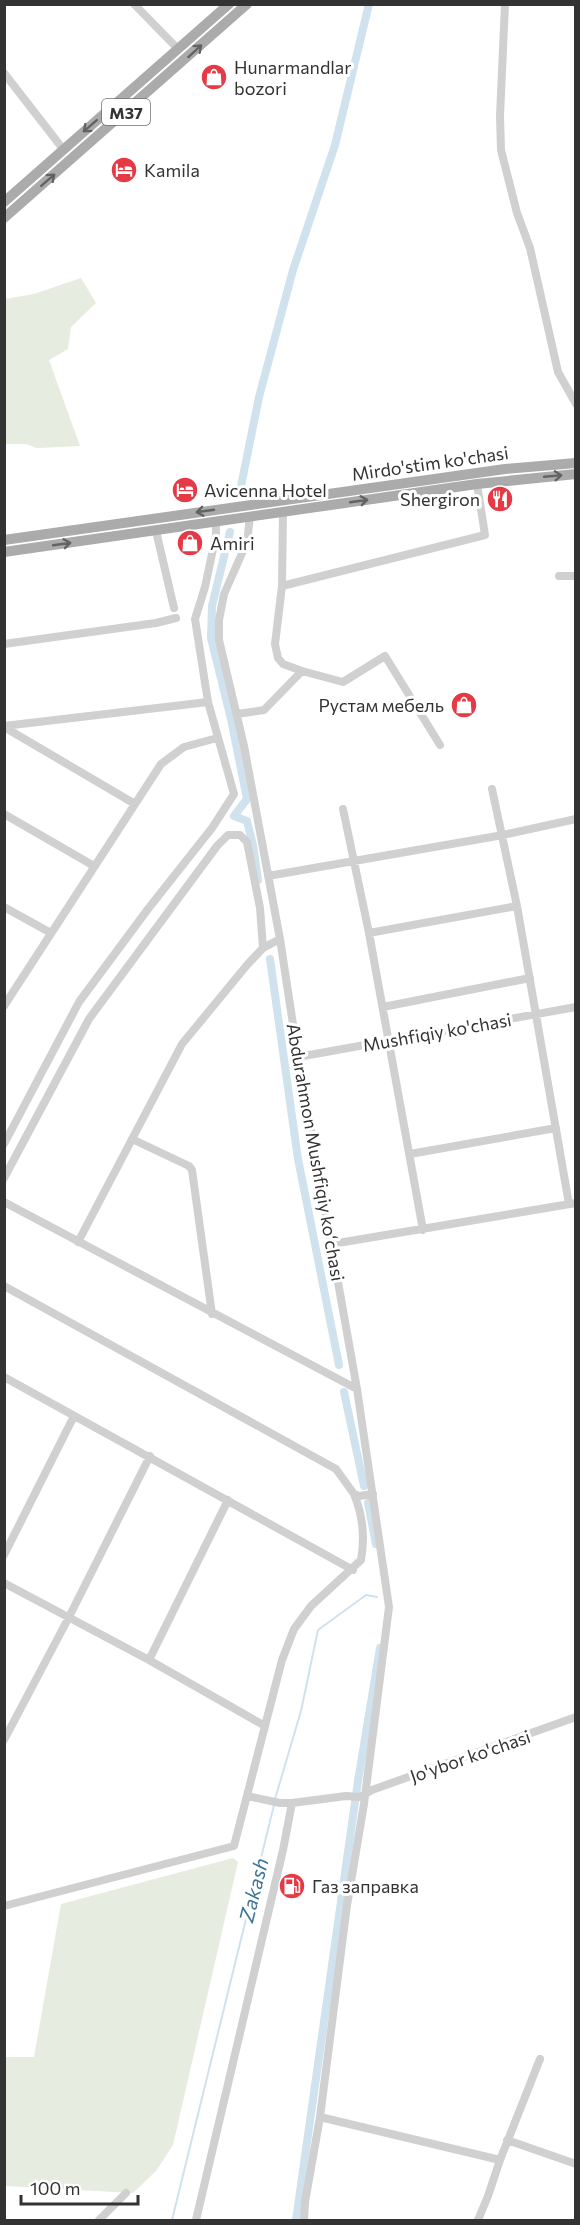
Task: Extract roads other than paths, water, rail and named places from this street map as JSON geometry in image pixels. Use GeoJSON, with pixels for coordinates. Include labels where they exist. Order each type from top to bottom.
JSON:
{"type":"FeatureCollection","features":[{"type":"Feature","properties":{"kind":"main road","name":"M37"},"geometry":{"type":"LineString","coordinates":[[4,202],[229,4]]}},
{"type":"Feature","properties":{"kind":"main road","name":"M37"},"geometry":{"type":"LineString","coordinates":[[4,219],[247,4]]}},
{"type":"Feature","properties":{"kind":"main road","name":"Mirdo'stim ko'chasi"},"geometry":{"type":"LineString","coordinates":[[4,540],[505,469],[576,463]]}},
{"type":"Feature","properties":{"kind":"main road","name":"Mirdo'stim ko'chasi"},"geometry":{"type":"LineString","coordinates":[[4,552],[477,484],[576,474]]}},
{"type":"Feature","properties":{"kind":"street"},"geometry":{"type":"LineString","coordinates":[[134,4],[178,49]]}},
{"type":"Feature","properties":{"kind":"street"},"geometry":{"type":"LineString","coordinates":[[505,4],[500,116],[501,150],[517,213],[532,258],[558,372],[576,404]]}},
{"type":"Feature","properties":{"kind":"street"},"geometry":{"type":"LineString","coordinates":[[5,75],[63,150]]}},
{"type":"Feature","properties":{"kind":"street"},"geometry":{"type":"LineString","coordinates":[[282,586],[485,535],[477,484]]}},
{"type":"Feature","properties":{"kind":"street"},"geometry":{"type":"LineString","coordinates":[[283,512],[282,586],[275,644],[278,658],[283,664],[343,682],[386,656],[440,745]]}},
{"type":"Feature","properties":{"kind":"street","name":"Abdurahmon Mushfiqiy koʻchasi"},"geometry":{"type":"LineString","coordinates":[[250,517],[247,542],[224,594],[219,620],[219,640],[237,714],[280,939],[298,1057],[357,1389],[389,1607],[337,1972],[321,2117],[305,2202],[304,2220]]}},
{"type":"Feature","properties":{"kind":"street"},"geometry":{"type":"LineString","coordinates":[[4,1144],[79,1002],[212,828],[234,794],[208,702],[195,619],[213,550],[216,522]]}},
{"type":"Feature","properties":{"kind":"street"},"geometry":{"type":"LineString","coordinates":[[156,531],[174,608]]}},
{"type":"Feature","properties":{"kind":"street"},"geometry":{"type":"LineString","coordinates":[[559,576],[576,576]]}},
{"type":"Feature","properties":{"kind":"street"},"geometry":{"type":"LineString","coordinates":[[4,644],[156,623],[176,618]]}},
{"type":"Feature","properties":{"kind":"street"},"geometry":{"type":"LineString","coordinates":[[237,714],[264,710],[302,671]]}},
{"type":"Feature","properties":{"kind":"street"},"geometry":{"type":"LineString","coordinates":[[4,726],[208,702]]}},
{"type":"Feature","properties":{"kind":"street"},"geometry":{"type":"LineString","coordinates":[[4,726],[135,804]]}},
{"type":"Feature","properties":{"kind":"street"},"geometry":{"type":"LineString","coordinates":[[4,1006],[161,764],[183,747],[217,738]]}},
{"type":"Feature","properties":{"kind":"street"},"geometry":{"type":"LineString","coordinates":[[332,1244],[572,1203],[556,1128],[517,906],[492,789]]}},
{"type":"Feature","properties":{"kind":"street"},"geometry":{"type":"LineString","coordinates":[[343,809],[369,933],[423,1230]]}},
{"type":"Feature","properties":{"kind":"street"},"geometry":{"type":"LineString","coordinates":[[4,814],[94,866]]}},
{"type":"Feature","properties":{"kind":"street"},"geometry":{"type":"LineString","coordinates":[[268,876],[503,835],[576,819]]}},
{"type":"Feature","properties":{"kind":"street"},"geometry":{"type":"LineString","coordinates":[[4,1178],[89,1019],[217,846],[228,835],[240,835],[247,842],[260,908],[263,948]]}},
{"type":"Feature","properties":{"kind":"street"},"geometry":{"type":"LineString","coordinates":[[369,933],[517,906]]}},
{"type":"Feature","properties":{"kind":"street"},"geometry":{"type":"LineString","coordinates":[[4,907],[51,933]]}},
{"type":"Feature","properties":{"kind":"street"},"geometry":{"type":"LineString","coordinates":[[78,1242],[182,1044],[263,948],[280,939]]}},
{"type":"Feature","properties":{"kind":"street"},"geometry":{"type":"LineString","coordinates":[[383,1007],[530,978]]}},
{"type":"Feature","properties":{"kind":"street","name":"Mushfiqiy ko'chasi"},"geometry":{"type":"LineString","coordinates":[[298,1057],[576,1007]]}},
{"type":"Feature","properties":{"kind":"street"},"geometry":{"type":"LineString","coordinates":[[410,1154],[556,1128]]}},
{"type":"Feature","properties":{"kind":"street"},"geometry":{"type":"LineString","coordinates":[[132,1139],[189,1166],[192,1170],[213,1314]]}},
{"type":"Feature","properties":{"kind":"street"},"geometry":{"type":"LineString","coordinates":[[4,1203],[357,1389]]}},
{"type":"Feature","properties":{"kind":"street"},"geometry":{"type":"LineString","coordinates":[[4,1286],[336,1469],[354,1494],[360,1509],[363,1536],[361,1560],[353,1570],[311,1606],[294,1629],[282,1659],[265,1726],[251,1797],[234,1846],[4,1906]]}},
{"type":"Feature","properties":{"kind":"street"},"geometry":{"type":"LineString","coordinates":[[4,1377],[353,1570]]}},
{"type":"Feature","properties":{"kind":"street"},"geometry":{"type":"LineString","coordinates":[[4,1555],[74,1416]]}},
{"type":"Feature","properties":{"kind":"street"},"geometry":{"type":"LineString","coordinates":[[4,1740],[150,1456]]}},
{"type":"Feature","properties":{"kind":"street"},"geometry":{"type":"LineString","coordinates":[[354,1494],[373,1494]]}},
{"type":"Feature","properties":{"kind":"street"},"geometry":{"type":"LineString","coordinates":[[149,1660],[228,1500]]}},
{"type":"Feature","properties":{"kind":"street"},"geometry":{"type":"LineString","coordinates":[[4,1583],[149,1660],[265,1726]]}},
{"type":"Feature","properties":{"kind":"street","name":"Jo'ybor ko'chasi"},"geometry":{"type":"LineString","coordinates":[[362,1796],[372,1790],[576,1718]]}},
{"type":"Feature","properties":{"kind":"street"},"geometry":{"type":"LineString","coordinates":[[251,1797],[292,1803],[362,1796]]}},
{"type":"Feature","properties":{"kind":"street"},"geometry":{"type":"LineString","coordinates":[[196,2220],[292,1803]]}},
{"type":"Feature","properties":{"kind":"street"},"geometry":{"type":"LineString","coordinates":[[478,2220],[540,2059]]}},
{"type":"Feature","properties":{"kind":"street"},"geometry":{"type":"LineString","coordinates":[[321,2117],[500,2160]]}},
{"type":"Feature","properties":{"kind":"street"},"geometry":{"type":"LineString","coordinates":[[507,2140],[576,2164]]}},
{"type":"Feature","properties":{"kind":"street"},"geometry":{"type":"LineString","coordinates":[[99,2220],[126,2193]]}},
{"type":"Feature","properties":{"kind":"waterway"},"geometry":{"type":"LineString","coordinates":[[241,486],[259,397],[293,270],[335,145],[369,4]]}},
{"type":"Feature","properties":{"kind":"waterway"},"geometry":{"type":"LineString","coordinates":[[230,532],[212,606],[211,638],[231,719],[247,799],[234,816],[247,821],[258,880]]}},
{"type":"Feature","properties":{"kind":"waterway"},"geometry":{"type":"LineString","coordinates":[[270,959],[298,1159],[339,1365]]}},
{"type":"Feature","properties":{"kind":"waterway"},"geometry":{"type":"LineString","coordinates":[[344,1392],[364,1486]]}},
{"type":"Feature","properties":{"kind":"waterway"},"geometry":{"type":"LineString","coordinates":[[368,1503],[376,1544]]}},
{"type":"Feature","properties":{"kind":"waterway","name":"Zakash"},"geometry":{"type":"LineString","coordinates":[[275,1799],[301,1711],[318,1630],[366,1595],[377,1597]]}},
{"type":"Feature","properties":{"kind":"waterway"},"geometry":{"type":"LineString","coordinates":[[296,2220],[358,1781],[380,1648]]}},
{"type":"Feature","properties":{"kind":"waterway","name":"Zakash"},"geometry":{"type":"LineString","coordinates":[[172,2220],[274,1805]]}},
{"type":"Feature","properties":{"kind":"place","name":"Hunarmandlar bozori"},"geometry":{"type":"Point","coordinates":[214,77]}},
{"type":"Feature","properties":{"kind":"place","name":"Kamila"},"geometry":{"type":"Point","coordinates":[124,170]}},
{"type":"Feature","properties":{"kind":"place","name":"Avicenna Hotel"},"geometry":{"type":"Point","coordinates":[185,490]}},
{"type":"Feature","properties":{"kind":"place","name":"Shergiron"},"geometry":{"type":"Point","coordinates":[500,499]}},
{"type":"Feature","properties":{"kind":"place","name":"Amiri"},"geometry":{"type":"Point","coordinates":[190,543]}},
{"type":"Feature","properties":{"kind":"place","name":"Рустам мебель"},"geometry":{"type":"Point","coordinates":[464,705]}},
{"type":"Feature","properties":{"kind":"place","name":"Газ заправка"},"geometry":{"type":"Point","coordinates":[292,1886]}}]}
